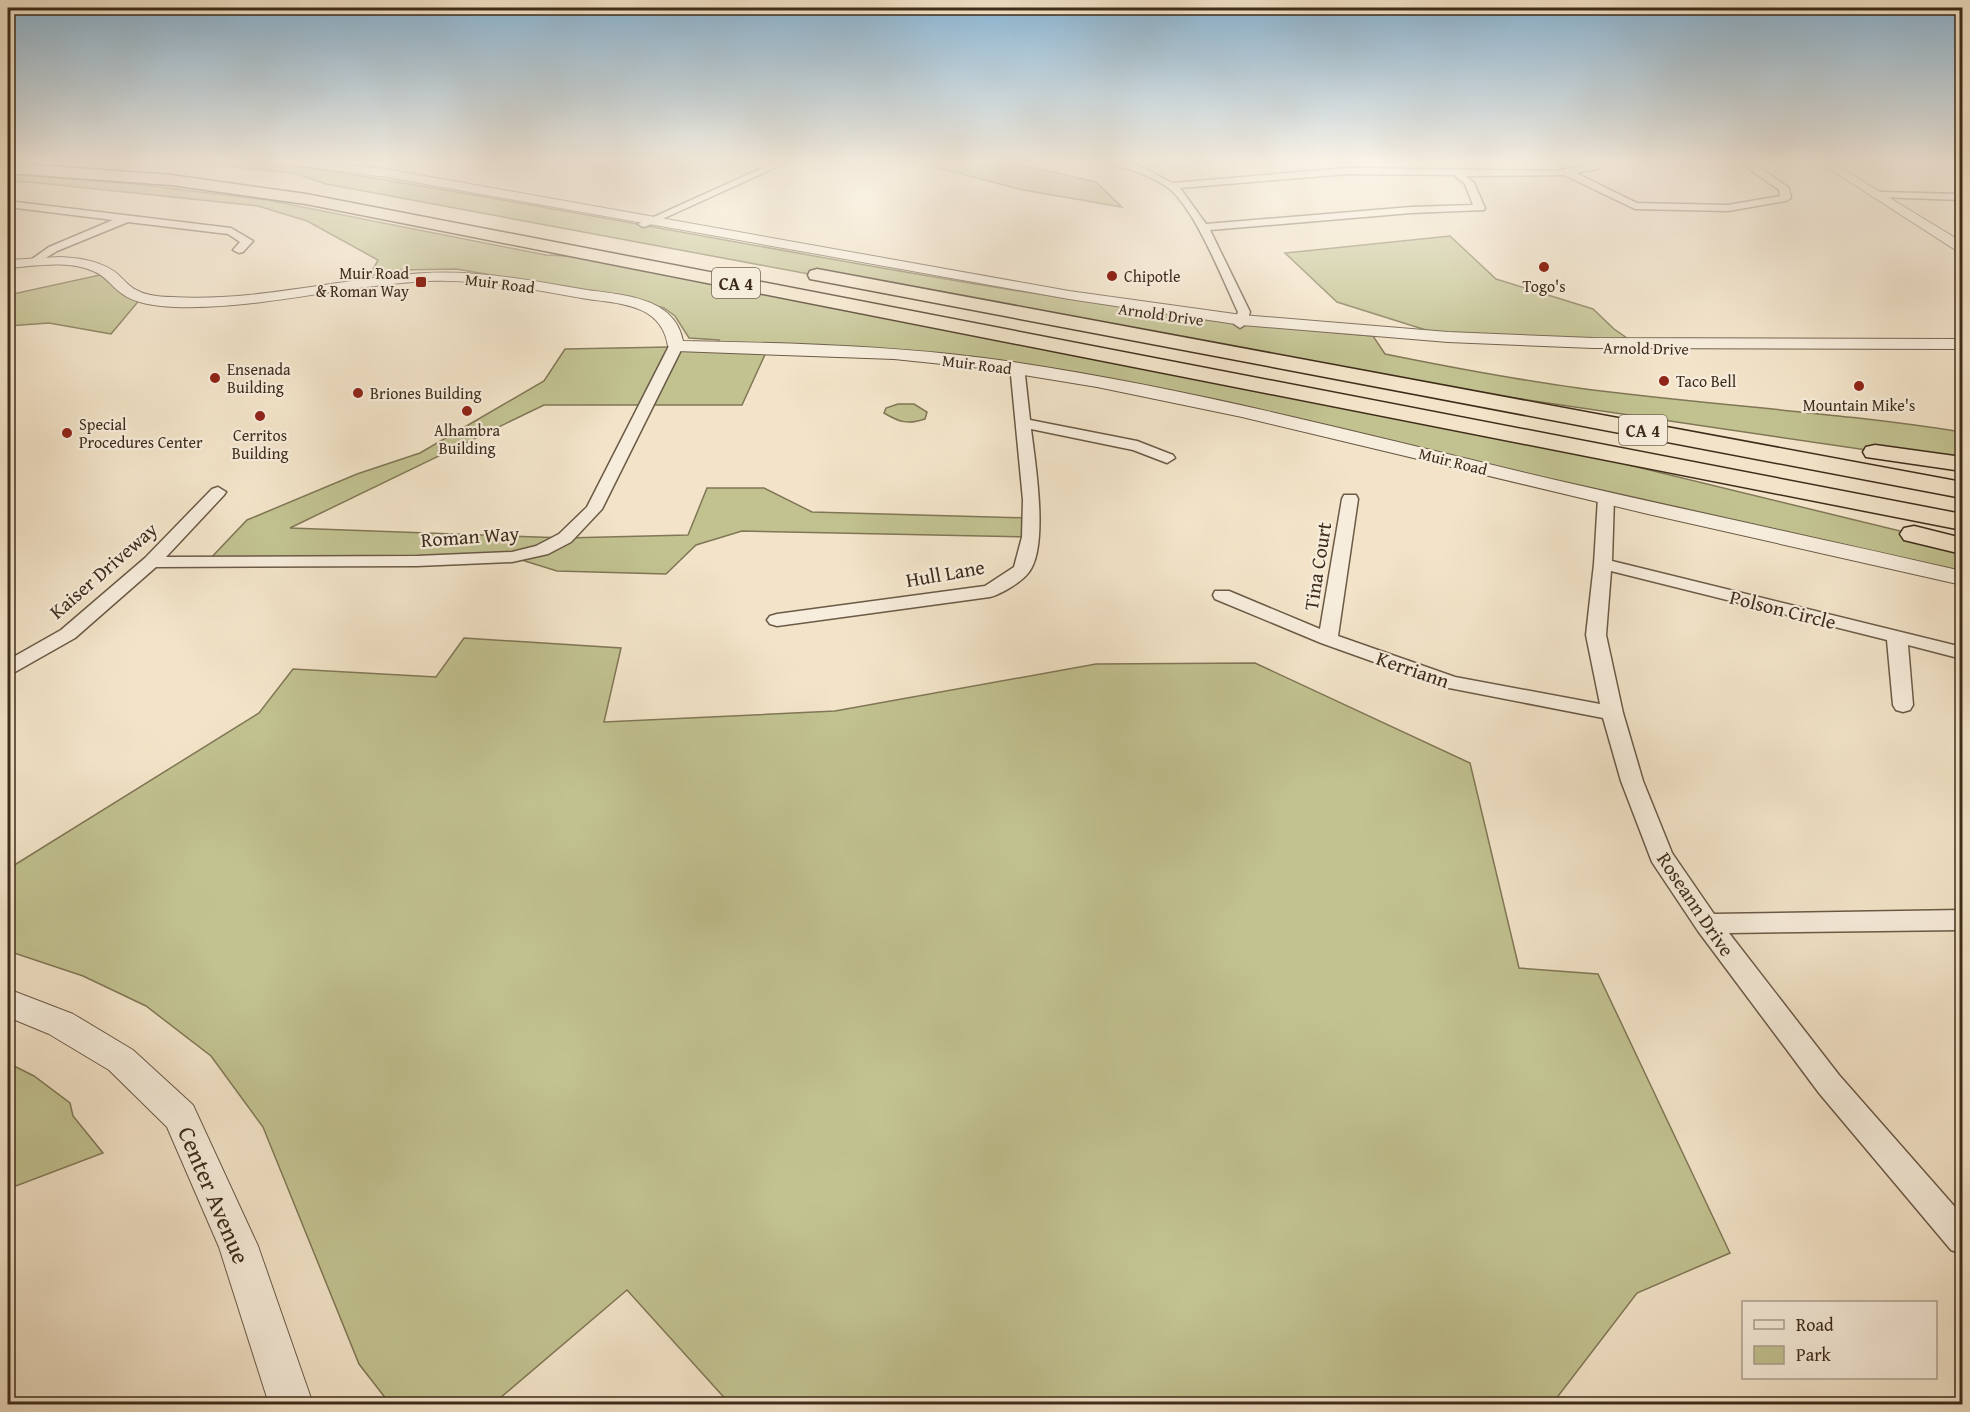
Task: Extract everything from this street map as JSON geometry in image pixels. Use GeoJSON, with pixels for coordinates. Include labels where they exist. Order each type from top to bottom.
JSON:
{"type":"FeatureCollection","features":[{"type":"Feature","properties":{"kind":"highway","name":"CA 4"},"geometry":{"type":"LineString","coordinates":[[444,226],[1962,522]]}},
{"type":"Feature","properties":{"kind":"highway","name":"CA 4"},"geometry":{"type":"LineString","coordinates":[[796,272],[1962,490]]}},
{"type":"Feature","properties":{"kind":"highway"},"geometry":{"type":"LineString","coordinates":[[1324,370],[1962,464]]}},
{"type":"Feature","properties":{"kind":"highway"},"geometry":{"type":"LineString","coordinates":[[1460,424],[1962,546]]}},
{"type":"Feature","properties":{"kind":"street"},"geometry":{"type":"LineString","coordinates":[[36,261],[53,249],[108,226]]}},
{"type":"Feature","properties":{"kind":"street"},"geometry":{"type":"LineString","coordinates":[[186,226],[231,231],[247,241],[238,250]]}},
{"type":"Feature","properties":{"kind":"street","name":"Arnold Drive"},"geometry":{"type":"LineString","coordinates":[[668,226],[1106,306],[1362,336],[1491,344],[1766,352],[1962,350]]}},
{"type":"Feature","properties":{"kind":"street"},"geometry":{"type":"LineString","coordinates":[[1229,226],[1203,227],[1244,312],[1241,322]]}},
{"type":"Feature","properties":{"kind":"street"},"geometry":{"type":"LineString","coordinates":[[1929,226],[1962,247]]}},
{"type":"Feature","properties":{"kind":"street","name":"Muir Road"},"geometry":{"type":"LineString","coordinates":[[8,264],[36,261],[83,264],[109,273],[128,291],[142,297],[171,302],[217,302],[411,278],[473,279],[612,298],[645,306],[660,313],[670,322],[675,332],[676,346],[830,350],[1021,369],[1093,381],[1275,420],[1606,498],[1830,546],[1962,578]]}},
{"type":"Feature","properties":{"kind":"street","name":"Arnold Drive"},"geometry":{"type":"LineString","coordinates":[[1241,322],[1428,336],[1593,343],[1962,344]]}},
{"type":"Feature","properties":{"kind":"street","name":"Roman Way"},"geometry":{"type":"LineString","coordinates":[[151,562],[417,561],[512,558],[542,550],[565,538],[594,509],[676,346]]}},
{"type":"Feature","properties":{"kind":"street","name":"Hull Lane"},"geometry":{"type":"LineString","coordinates":[[777,620],[990,591],[1022,570],[1031,537],[1030,490],[1018,375],[1021,369]]}},
{"type":"Feature","properties":{"kind":"street"},"geometry":{"type":"LineString","coordinates":[[1023,423],[1137,446],[1167,458]]}},
{"type":"Feature","properties":{"kind":"street","name":"Kaiser Driveway"},"geometry":{"type":"LineString","coordinates":[[8,668],[68,634],[151,562],[218,492]]}},
{"type":"Feature","properties":{"kind":"street","name":"Roseann Drive"},"geometry":{"type":"LineString","coordinates":[[1606,498],[1604,564],[1596,635],[1612,713],[1632,781],[1661,856],[1707,924],[1829,1084],[1962,1239]]}},
{"type":"Feature","properties":{"kind":"street","name":"Tina Court"},"geometry":{"type":"LineString","coordinates":[[1328,639],[1350,499]]}},
{"type":"Feature","properties":{"kind":"street","name":"Polson Circle"},"geometry":{"type":"LineString","coordinates":[[1604,564],[1962,653]]}},
{"type":"Feature","properties":{"kind":"street","name":"Kerriann"},"geometry":{"type":"LineString","coordinates":[[1222,595],[1328,639],[1451,683],[1612,713]]}},
{"type":"Feature","properties":{"kind":"street"},"geometry":{"type":"LineString","coordinates":[[1897,638],[1903,705]]}},
{"type":"Feature","properties":{"kind":"street"},"geometry":{"type":"LineString","coordinates":[[1707,924],[1962,920]]}},
{"type":"Feature","properties":{"kind":"street","name":"Center Avenue"},"geometry":{"type":"LineString","coordinates":[[8,1003],[61,1024],[121,1060],[180,1116],[238,1246],[291,1404]]}},
{"type":"Feature","properties":{"kind":"green space"},"geometry":{"type":"Polygon","coordinates":[[[316,226],[398,226],[546,255],[606,258],[1460,424],[1962,546],[1962,578],[1386,445],[1021,369],[768,348],[742,405],[544,405],[290,528],[565,538],[688,535],[707,488],[764,488],[812,512],[1031,518],[1031,537],[742,531],[696,545],[666,574],[557,571],[512,557],[207,562],[247,520],[357,474],[420,453],[544,381],[565,349],[722,346],[719,340],[689,338],[675,316],[664,308],[613,295],[456,269],[399,270],[369,276],[378,260],[316,226]]]}},
{"type":"Feature","properties":{"kind":"green space"},"geometry":{"type":"Polygon","coordinates":[[[551,226],[646,226],[840,261],[1105,304],[1239,322],[1373,336],[1385,354],[1529,381],[1962,432],[1962,464],[1324,370],[551,226]]]}},
{"type":"Feature","properties":{"kind":"green space"},"geometry":{"type":"Polygon","coordinates":[[[1450,236],[1496,279],[1593,309],[1614,329],[1634,343],[1448,337],[1337,302],[1285,253],[1450,236]]]}},
{"type":"Feature","properties":{"kind":"green space"},"geometry":{"type":"Polygon","coordinates":[[[109,273],[142,297],[111,334],[49,323],[8,326],[8,295],[109,273]]]}},
{"type":"Feature","properties":{"kind":"green space"},"geometry":{"type":"Polygon","coordinates":[[[898,404],[914,404],[927,412],[925,419],[904,422],[884,413],[886,408],[898,404]]]}},
{"type":"Feature","properties":{"kind":"green space"},"geometry":{"type":"Polygon","coordinates":[[[464,638],[621,648],[604,722],[835,711],[1096,664],[1255,663],[1470,763],[1519,968],[1598,974],[1730,1253],[1637,1293],[1552,1404],[730,1404],[627,1290],[493,1404],[390,1404],[359,1364],[263,1127],[211,1056],[146,1006],[83,976],[8,951],[8,869],[259,713],[293,669],[436,677],[464,638]]]}},
{"type":"Feature","properties":{"kind":"green space"},"geometry":{"type":"Polygon","coordinates":[[[8,1063],[34,1076],[70,1103],[73,1116],[103,1153],[8,1189],[8,1063]]]}},
{"type":"Feature","properties":{"kind":"place","name":"Togo's"},"geometry":{"type":"Point","coordinates":[1544,267]}},
{"type":"Feature","properties":{"kind":"place","name":"Chipotle"},"geometry":{"type":"Point","coordinates":[1112,276]}},
{"type":"Feature","properties":{"kind":"place","name":"Muir Road & Roman Way"},"geometry":{"type":"Point","coordinates":[421,282]}},
{"type":"Feature","properties":{"kind":"place","name":"Ensenada Building"},"geometry":{"type":"Point","coordinates":[215,378]}},
{"type":"Feature","properties":{"kind":"place","name":"Taco Bell"},"geometry":{"type":"Point","coordinates":[1664,381]}},
{"type":"Feature","properties":{"kind":"place","name":"Mountain Mike's"},"geometry":{"type":"Point","coordinates":[1859,386]}},
{"type":"Feature","properties":{"kind":"place","name":"Briones Building"},"geometry":{"type":"Point","coordinates":[358,393]}},
{"type":"Feature","properties":{"kind":"place","name":"Alhambra Building"},"geometry":{"type":"Point","coordinates":[467,411]}},
{"type":"Feature","properties":{"kind":"place","name":"Cerritos Building"},"geometry":{"type":"Point","coordinates":[260,416]}},
{"type":"Feature","properties":{"kind":"place","name":"Special Procedures Center"},"geometry":{"type":"Point","coordinates":[67,433]}}]}
